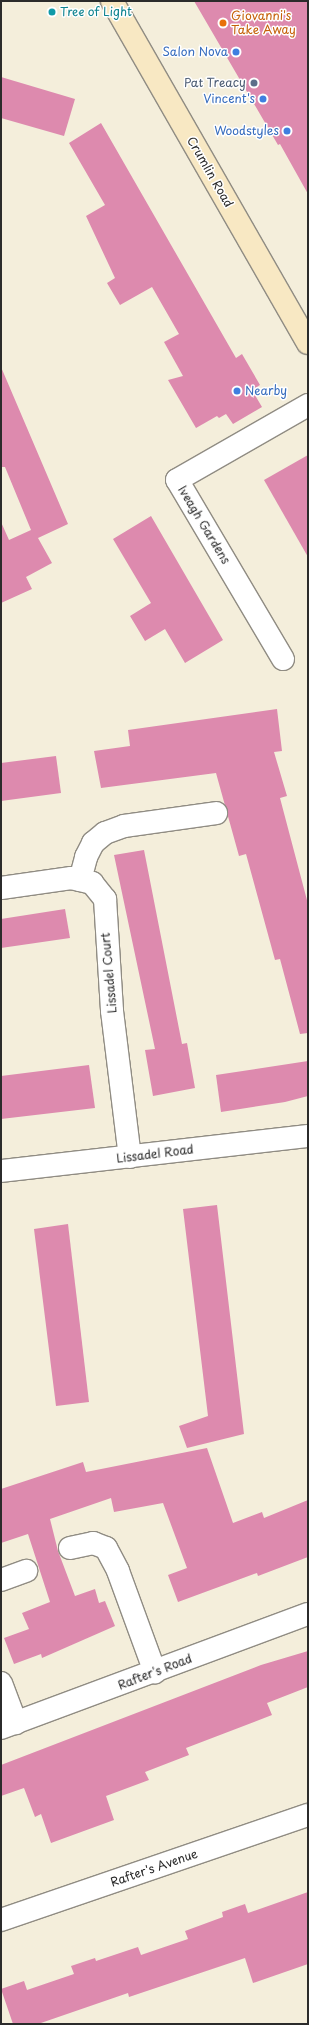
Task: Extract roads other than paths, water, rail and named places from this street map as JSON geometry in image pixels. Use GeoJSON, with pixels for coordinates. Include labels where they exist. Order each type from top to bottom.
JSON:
{"type":"FeatureCollection","features":[{"type":"Feature","properties":{"kind":"main road","name":"Crumlin Road"},"geometry":{"type":"LineString","coordinates":[[112,1],[308,343]]}},
{"type":"Feature","properties":{"kind":"street","name":"Iveagh Gardens"},"geometry":{"type":"LineString","coordinates":[[283,659],[178,480],[308,405]]}},
{"type":"Feature","properties":{"kind":"street"},"geometry":{"type":"LineString","coordinates":[[80,880],[86,857],[94,843],[105,833],[124,826],[216,813]]}},
{"type":"Feature","properties":{"kind":"street","name":"Lissadel Court"},"geometry":{"type":"LineString","coordinates":[[1,888],[71,878],[92,883],[105,900],[112,1011],[130,1158]]}},
{"type":"Feature","properties":{"kind":"street","name":"Lissadel Road"},"geometry":{"type":"LineString","coordinates":[[1,1171],[130,1158],[308,1136]]}},
{"type":"Feature","properties":{"kind":"street"},"geometry":{"type":"LineString","coordinates":[[70,1548],[93,1543],[106,1548],[118,1571],[155,1672]]}},
{"type":"Feature","properties":{"kind":"street"},"geometry":{"type":"LineString","coordinates":[[1,1580],[26,1571]]}},
{"type":"Feature","properties":{"kind":"street","name":"Rafter's Road"},"geometry":{"type":"LineString","coordinates":[[8,1726],[308,1614]]}},
{"type":"Feature","properties":{"kind":"street"},"geometry":{"type":"LineString","coordinates":[[1,1683],[8,1726]]}},
{"type":"Feature","properties":{"kind":"street","name":"Rafter's Avenue"},"geometry":{"type":"LineString","coordinates":[[1,1920],[308,1815]]}},
{"type":"Feature","properties":{"kind":"place","name":"Tree of Light"},"geometry":{"type":"Point","coordinates":[52,12]}},
{"type":"Feature","properties":{"kind":"place","name":"Giovanni's Take Away"},"geometry":{"type":"Point","coordinates":[223,23]}},
{"type":"Feature","properties":{"kind":"place","name":"Salon Nova"},"geometry":{"type":"Point","coordinates":[236,52]}},
{"type":"Feature","properties":{"kind":"place","name":"Pat Treacy"},"geometry":{"type":"Point","coordinates":[254,83]}},
{"type":"Feature","properties":{"kind":"place","name":"Vincent's"},"geometry":{"type":"Point","coordinates":[263,99]}},
{"type":"Feature","properties":{"kind":"place","name":"Woodstyles"},"geometry":{"type":"Point","coordinates":[287,131]}},
{"type":"Feature","properties":{"kind":"place","name":"Nearby"},"geometry":{"type":"Point","coordinates":[237,391]}}]}
